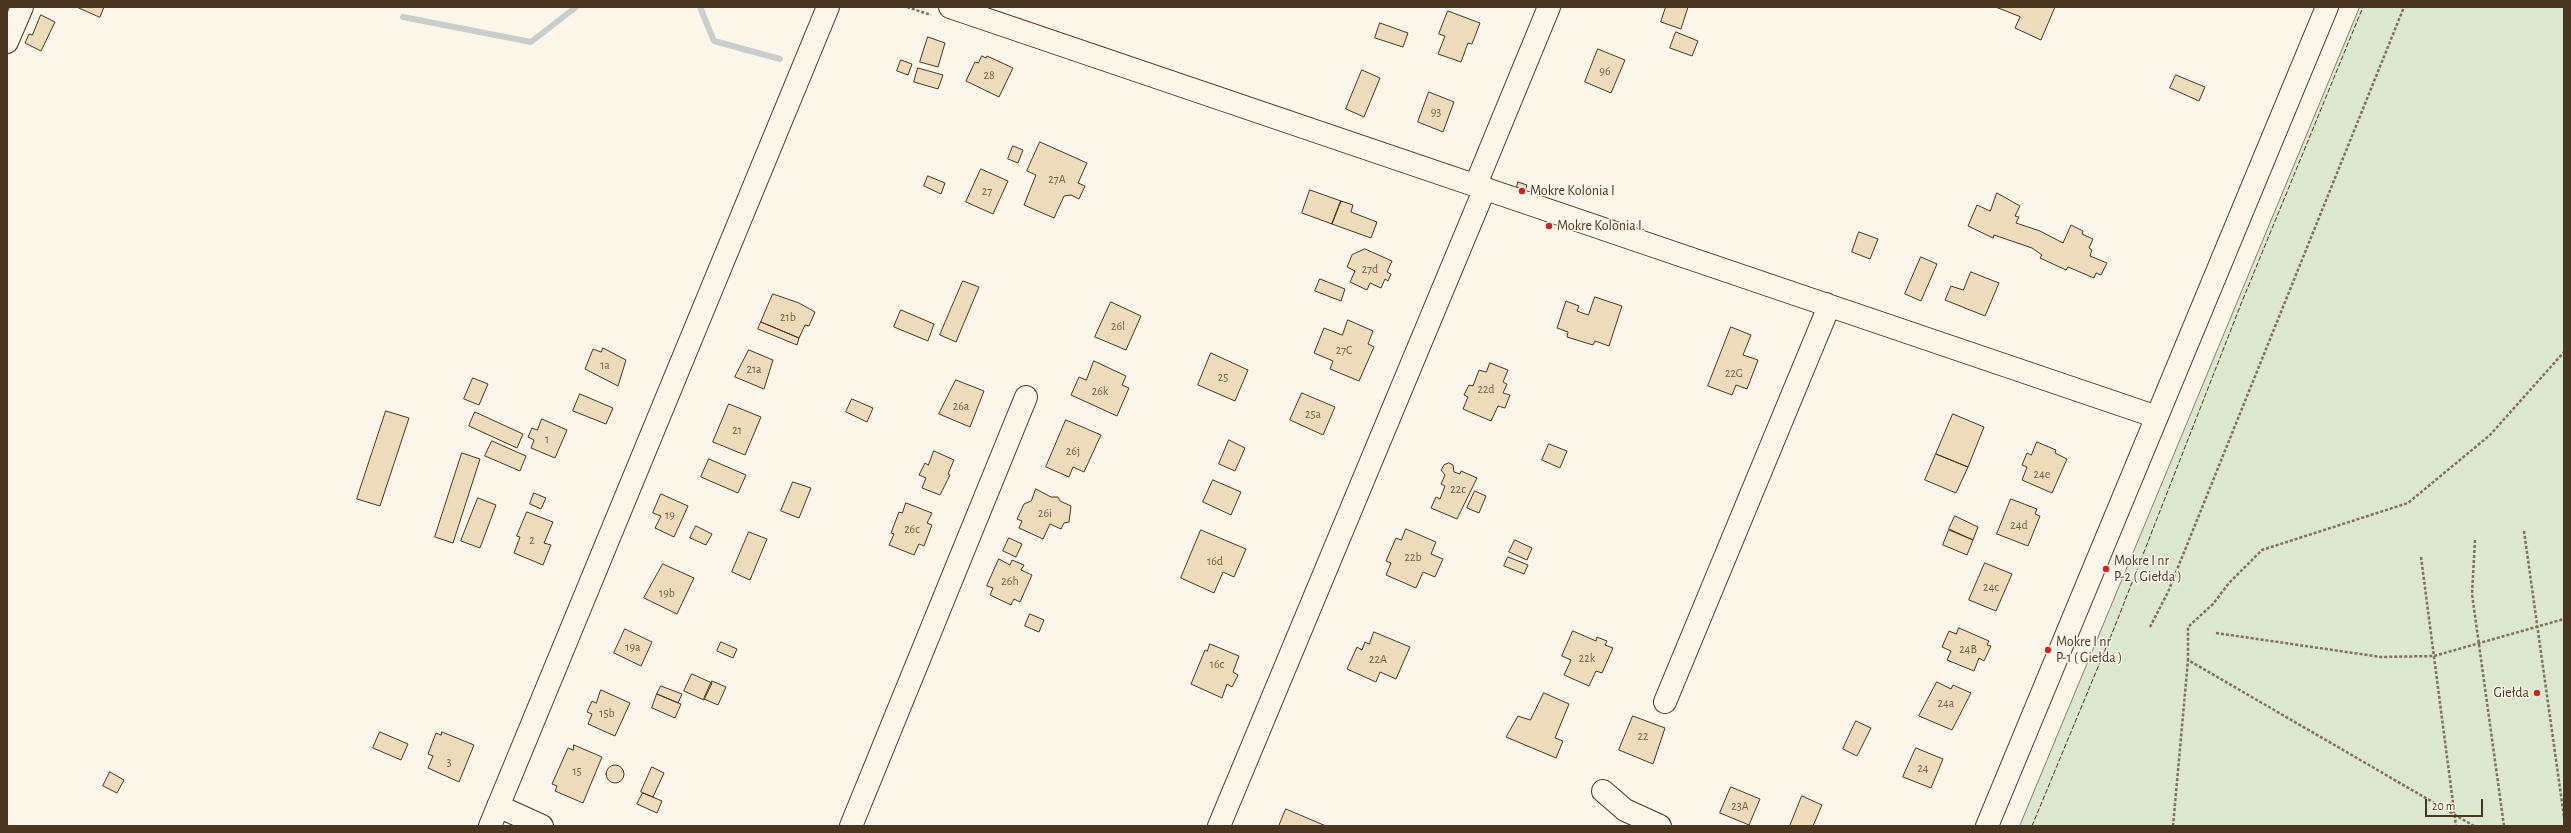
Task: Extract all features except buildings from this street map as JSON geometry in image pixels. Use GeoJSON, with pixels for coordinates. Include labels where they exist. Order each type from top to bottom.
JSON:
{"type":"FeatureCollection","features":[{"type":"Feature","properties":{"kind":"street"},"geometry":{"type":"LineString","coordinates":[[7,42],[22,7]]}},
{"type":"Feature","properties":{"kind":"street"},"geometry":{"type":"LineString","coordinates":[[490,826],[828,7]]}},
{"type":"Feature","properties":{"kind":"street"},"geometry":{"type":"LineString","coordinates":[[950,7],[1481,186],[2157,418]]}},
{"type":"Feature","properties":{"kind":"street"},"geometry":{"type":"LineString","coordinates":[[1219,826],[1481,186],[1549,7]]}},
{"type":"Feature","properties":{"kind":"street"},"geometry":{"type":"LineString","coordinates":[[1987,826],[2327,7]]}},
{"type":"Feature","properties":{"kind":"street"},"geometry":{"type":"LineString","coordinates":[[1665,702],[1825,316],[1826,304]]}},
{"type":"Feature","properties":{"kind":"street"},"geometry":{"type":"LineString","coordinates":[[851,826],[1026,397]]}},
{"type":"Feature","properties":{"kind":"street"},"geometry":{"type":"LineString","coordinates":[[1604,791],[1625,810],[1660,826]]}},
{"type":"Feature","properties":{"kind":"street"},"geometry":{"type":"LineString","coordinates":[[498,806],[542,826]]}},
{"type":"Feature","properties":{"kind":"path"},"geometry":{"type":"LineString","coordinates":[[2150,627],[2168,592],[2404,7]]}},
{"type":"Feature","properties":{"kind":"path"},"geometry":{"type":"LineString","coordinates":[[2172,826],[2188,660],[2188,627],[2213,604],[2228,583],[2262,550],[2408,503],[2490,435],[2564,352]]}},
{"type":"Feature","properties":{"kind":"path"},"geometry":{"type":"LineString","coordinates":[[2524,531],[2564,817]]}},
{"type":"Feature","properties":{"kind":"path"},"geometry":{"type":"LineString","coordinates":[[2475,540],[2472,594],[2504,826]]}},
{"type":"Feature","properties":{"kind":"path"},"geometry":{"type":"LineString","coordinates":[[2422,557],[2456,826]]}},
{"type":"Feature","properties":{"kind":"path"},"geometry":{"type":"LineString","coordinates":[[2216,633],[2382,657],[2434,656],[2478,642],[2564,619]]}},
{"type":"Feature","properties":{"kind":"path"},"geometry":{"type":"LineString","coordinates":[[2188,660],[2474,826]]}},
{"type":"Feature","properties":{"kind":"green space"},"geometry":{"type":"Polygon","coordinates":[[[2360,7],[2564,7],[2564,826],[2020,826],[2360,7]]]}},
{"type":"Feature","properties":{"kind":"waterway"},"geometry":{"type":"LineString","coordinates":[[403,17],[531,42],[576,7]]}},
{"type":"Feature","properties":{"kind":"waterway"},"geometry":{"type":"LineString","coordinates":[[700,7],[714,41],[780,59]]}},
{"type":"Feature","properties":{"kind":"fence"},"geometry":{"type":"LineString","coordinates":[[2032,826],[2115,626],[2241,304],[2363,7]]}},
{"type":"Feature","properties":{"kind":"place","name":"Mokre Kolonia I"},"geometry":{"type":"Point","coordinates":[1522,191]}},
{"type":"Feature","properties":{"kind":"place","name":"Mokre Kolonia I."},"geometry":{"type":"Point","coordinates":[1549,226]}},
{"type":"Feature","properties":{"kind":"place","name":"Mokre I nr P-2 ( Giełda )"},"geometry":{"type":"Point","coordinates":[2106,569]}},
{"type":"Feature","properties":{"kind":"place","name":"Mokre I nr P-1 ( Giełda )"},"geometry":{"type":"Point","coordinates":[2048,650]}},
{"type":"Feature","properties":{"kind":"place","name":"Giełda"},"geometry":{"type":"Point","coordinates":[2537,693]}}]}
